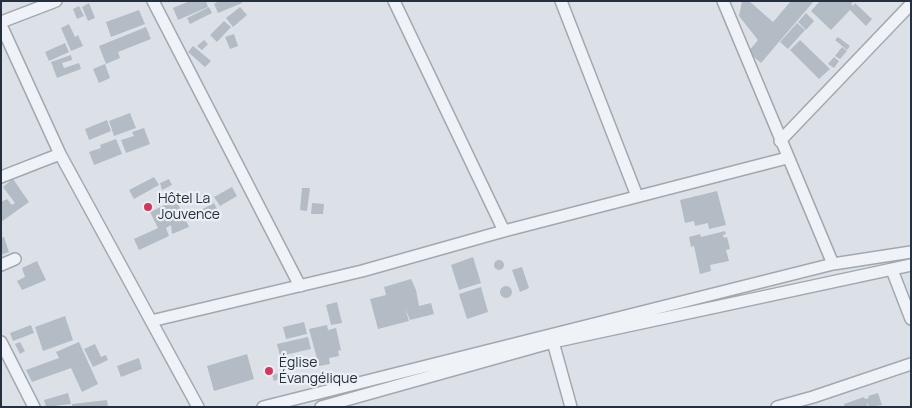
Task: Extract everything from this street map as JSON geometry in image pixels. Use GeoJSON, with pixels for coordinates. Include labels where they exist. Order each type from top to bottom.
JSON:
{"type":"FeatureCollection","features":[{"type":"Feature","properties":{"kind":"street"},"geometry":{"type":"LineString","coordinates":[[56,1],[1,24],[60,154],[198,407]]}},
{"type":"Feature","properties":{"kind":"street"},"geometry":{"type":"LineString","coordinates":[[153,1],[300,286]]}},
{"type":"Feature","properties":{"kind":"street"},"geometry":{"type":"LineString","coordinates":[[394,1],[504,231]]}},
{"type":"Feature","properties":{"kind":"street"},"geometry":{"type":"LineString","coordinates":[[561,1],[637,196]]}},
{"type":"Feature","properties":{"kind":"street"},"geometry":{"type":"LineString","coordinates":[[723,1],[787,158],[833,264]]}},
{"type":"Feature","properties":{"kind":"street"},"geometry":{"type":"LineString","coordinates":[[780,141],[911,4]]}},
{"type":"Feature","properties":{"kind":"street"},"geometry":{"type":"LineString","coordinates":[[1,177],[60,154]]}},
{"type":"Feature","properties":{"kind":"street"},"geometry":{"type":"LineString","coordinates":[[151,321],[362,271],[504,231],[787,158]]}},
{"type":"Feature","properties":{"kind":"street"},"geometry":{"type":"LineString","coordinates":[[263,407],[833,264],[911,252]]}},
{"type":"Feature","properties":{"kind":"street"},"geometry":{"type":"LineString","coordinates":[[1,264],[15,259]]}},
{"type":"Feature","properties":{"kind":"street"},"geometry":{"type":"LineString","coordinates":[[321,407],[552,342],[911,265]]}},
{"type":"Feature","properties":{"kind":"street"},"geometry":{"type":"LineString","coordinates":[[892,270],[911,319]]}},
{"type":"Feature","properties":{"kind":"street"},"geometry":{"type":"LineString","coordinates":[[1,342],[34,407]]}},
{"type":"Feature","properties":{"kind":"street"},"geometry":{"type":"LineString","coordinates":[[552,342],[571,407]]}},
{"type":"Feature","properties":{"kind":"street"},"geometry":{"type":"LineString","coordinates":[[777,407],[815,402],[911,364]]}},
{"type":"Feature","properties":{"kind":"building"},"geometry":{"type":"Polygon","coordinates":[[[190,1],[206,1],[208,7],[178,20],[173,8],[190,1]]]}},
{"type":"Feature","properties":{"kind":"building"},"geometry":{"type":"Polygon","coordinates":[[[219,1],[241,1],[242,3],[218,13],[214,4],[219,1]]]}},
{"type":"Feature","properties":{"kind":"building"},"geometry":{"type":"Polygon","coordinates":[[[742,1],[749,1],[773,22],[791,1],[814,1],[761,63],[748,52],[758,40],[739,16],[742,1]]]}},
{"type":"Feature","properties":{"kind":"building"},"geometry":{"type":"Polygon","coordinates":[[[820,1],[854,1],[851,4],[853,6],[855,3],[872,19],[866,26],[850,10],[831,30],[811,11],[820,1]]]}},
{"type":"Feature","properties":{"kind":"building"},"geometry":{"type":"Polygon","coordinates":[[[89,3],[95,18],[88,21],[82,7],[89,3]]]}},
{"type":"Feature","properties":{"kind":"building"},"geometry":{"type":"Polygon","coordinates":[[[79,6],[84,16],[77,19],[73,9],[79,6]]]}},
{"type":"Feature","properties":{"kind":"building"},"geometry":{"type":"Polygon","coordinates":[[[209,7],[212,13],[190,24],[187,18],[209,7]]]}},
{"type":"Feature","properties":{"kind":"building"},"geometry":{"type":"Polygon","coordinates":[[[240,7],[247,15],[233,27],[226,18],[240,7]]]}},
{"type":"Feature","properties":{"kind":"building"},"geometry":{"type":"Polygon","coordinates":[[[139,10],[145,24],[111,37],[106,22],[139,10]]]}},
{"type":"Feature","properties":{"kind":"building"},"geometry":{"type":"Polygon","coordinates":[[[806,13],[814,21],[806,30],[798,22],[806,13]]]}},
{"type":"Feature","properties":{"kind":"building"},"geometry":{"type":"Polygon","coordinates":[[[224,21],[231,27],[217,42],[210,35],[224,21]]]}},
{"type":"Feature","properties":{"kind":"building"},"geometry":{"type":"Polygon","coordinates":[[[797,23],[805,30],[788,49],[780,42],[797,23]]]}},
{"type":"Feature","properties":{"kind":"building"},"geometry":{"type":"Polygon","coordinates":[[[69,24],[75,37],[78,35],[83,46],[71,51],[61,28],[69,24]]]}},
{"type":"Feature","properties":{"kind":"building"},"geometry":{"type":"Polygon","coordinates":[[[146,27],[151,39],[118,52],[120,58],[106,64],[99,46],[146,27]]]}},
{"type":"Feature","properties":{"kind":"building"},"geometry":{"type":"Polygon","coordinates":[[[234,34],[238,46],[230,49],[225,37],[234,34]]]}},
{"type":"Feature","properties":{"kind":"building"},"geometry":{"type":"Polygon","coordinates":[[[838,37],[850,46],[847,50],[835,40],[838,37]]]}},
{"type":"Feature","properties":{"kind":"building"},"geometry":{"type":"Polygon","coordinates":[[[204,40],[208,44],[202,50],[197,46],[204,40]]]}},
{"type":"Feature","properties":{"kind":"building"},"geometry":{"type":"Polygon","coordinates":[[[800,40],[830,69],[819,79],[790,50],[800,40]]]}},
{"type":"Feature","properties":{"kind":"building"},"geometry":{"type":"Polygon","coordinates":[[[65,43],[69,52],[49,61],[45,52],[65,43]]]}},
{"type":"Feature","properties":{"kind":"building"},"geometry":{"type":"Polygon","coordinates":[[[193,46],[211,61],[205,67],[188,52],[193,46]]]}},
{"type":"Feature","properties":{"kind":"building"},"geometry":{"type":"Polygon","coordinates":[[[842,47],[847,51],[840,59],[835,56],[842,47]]]}},
{"type":"Feature","properties":{"kind":"building"},"geometry":{"type":"Polygon","coordinates":[[[71,55],[72,60],[62,63],[64,68],[79,63],[81,69],[57,78],[51,62],[71,55]]]}},
{"type":"Feature","properties":{"kind":"building"},"geometry":{"type":"Polygon","coordinates":[[[834,57],[839,61],[834,68],[828,64],[834,57]]]}},
{"type":"Feature","properties":{"kind":"building"},"geometry":{"type":"Polygon","coordinates":[[[105,64],[110,78],[99,83],[93,69],[105,64]]]}},
{"type":"Feature","properties":{"kind":"building"},"geometry":{"type":"Polygon","coordinates":[[[130,113],[136,128],[114,136],[109,121],[130,113]]]}},
{"type":"Feature","properties":{"kind":"building"},"geometry":{"type":"Polygon","coordinates":[[[107,120],[111,131],[89,140],[85,129],[107,120]]]}},
{"type":"Feature","properties":{"kind":"building"},"geometry":{"type":"Polygon","coordinates":[[[144,128],[150,144],[126,153],[121,140],[134,136],[132,132],[144,128]]]}},
{"type":"Feature","properties":{"kind":"building"},"geometry":{"type":"Polygon","coordinates":[[[116,139],[122,154],[94,165],[89,152],[101,148],[100,145],[116,139]]]}},
{"type":"Feature","properties":{"kind":"building"},"geometry":{"type":"Polygon","coordinates":[[[154,177],[159,185],[134,199],[129,190],[154,177]]]}},
{"type":"Feature","properties":{"kind":"building"},"geometry":{"type":"Polygon","coordinates":[[[13,179],[29,202],[1,222],[1,202],[7,199],[12,205],[15,203],[3,187],[13,179]]]}},
{"type":"Feature","properties":{"kind":"building"},"geometry":{"type":"Polygon","coordinates":[[[169,179],[172,185],[162,190],[160,183],[169,179]]]}},
{"type":"Feature","properties":{"kind":"building"},"geometry":{"type":"Polygon","coordinates":[[[232,187],[237,196],[220,206],[214,197],[232,187]]]}},
{"type":"Feature","properties":{"kind":"building"},"geometry":{"type":"Polygon","coordinates":[[[302,188],[310,188],[307,211],[300,210],[302,188]]]}},
{"type":"Feature","properties":{"kind":"building"},"geometry":{"type":"Polygon","coordinates":[[[717,191],[726,225],[709,229],[708,223],[695,226],[694,221],[685,223],[680,200],[717,191]]]}},
{"type":"Feature","properties":{"kind":"building"},"geometry":{"type":"Polygon","coordinates":[[[176,200],[189,227],[172,234],[171,225],[166,228],[169,236],[139,250],[134,239],[158,228],[150,212],[176,200]]]}},
{"type":"Feature","properties":{"kind":"building"},"geometry":{"type":"Polygon","coordinates":[[[214,203],[217,209],[202,217],[199,211],[214,203]]]}},
{"type":"Feature","properties":{"kind":"building"},"geometry":{"type":"Polygon","coordinates":[[[312,203],[324,204],[323,214],[311,214],[312,203]]]}},
{"type":"Feature","properties":{"kind":"building"},"geometry":{"type":"Polygon","coordinates":[[[725,231],[726,234],[723,235],[724,238],[727,237],[730,249],[726,250],[729,261],[710,265],[711,271],[700,274],[694,246],[691,247],[689,237],[700,234],[701,237],[725,231]]]}},
{"type":"Feature","properties":{"kind":"building"},"geometry":{"type":"Polygon","coordinates":[[[4,237],[9,252],[1,255],[1,238],[4,237]]]}},
{"type":"Feature","properties":{"kind":"building"},"geometry":{"type":"Polygon","coordinates":[[[473,257],[481,283],[459,290],[451,265],[473,257]]]}},
{"type":"Feature","properties":{"kind":"building"},"geometry":{"type":"Polygon","coordinates":[[[499,260],[504,265],[499,270],[494,265],[499,260]]]}},
{"type":"Feature","properties":{"kind":"building"},"geometry":{"type":"Polygon","coordinates":[[[37,261],[46,280],[22,290],[17,281],[25,277],[22,268],[37,261]]]}},
{"type":"Feature","properties":{"kind":"building"},"geometry":{"type":"Polygon","coordinates":[[[522,267],[529,288],[520,292],[512,270],[522,267]]]}},
{"type":"Feature","properties":{"kind":"building"},"geometry":{"type":"Polygon","coordinates":[[[411,279],[416,290],[419,306],[431,303],[434,314],[410,320],[405,308],[409,321],[378,329],[370,299],[386,295],[384,287],[411,279]]]}},
{"type":"Feature","properties":{"kind":"building"},"geometry":{"type":"Polygon","coordinates":[[[504,286],[508,286],[512,292],[508,298],[504,298],[500,294],[500,290],[504,286]]]}},
{"type":"Feature","properties":{"kind":"building"},"geometry":{"type":"Polygon","coordinates":[[[481,287],[488,312],[467,319],[459,294],[481,287]]]}},
{"type":"Feature","properties":{"kind":"building"},"geometry":{"type":"Polygon","coordinates":[[[337,302],[342,323],[331,325],[326,305],[337,302]]]}},
{"type":"Feature","properties":{"kind":"building"},"geometry":{"type":"Polygon","coordinates":[[[65,316],[73,340],[43,351],[35,327],[65,316]]]}},
{"type":"Feature","properties":{"kind":"building"},"geometry":{"type":"Polygon","coordinates":[[[304,322],[307,334],[286,339],[283,327],[304,322]]]}},
{"type":"Feature","properties":{"kind":"building"},"geometry":{"type":"Polygon","coordinates":[[[31,325],[34,333],[13,341],[10,333],[31,325]]]}},
{"type":"Feature","properties":{"kind":"building"},"geometry":{"type":"Polygon","coordinates":[[[327,325],[328,330],[336,328],[341,350],[338,351],[339,356],[329,358],[330,364],[319,366],[309,329],[327,325]]]}},
{"type":"Feature","properties":{"kind":"building"},"geometry":{"type":"Polygon","coordinates":[[[308,337],[311,349],[280,356],[277,344],[308,337]]]}},
{"type":"Feature","properties":{"kind":"building"},"geometry":{"type":"Polygon","coordinates":[[[20,342],[25,351],[20,354],[15,344],[20,342]]]}},
{"type":"Feature","properties":{"kind":"building"},"geometry":{"type":"Polygon","coordinates":[[[79,342],[98,384],[82,392],[71,368],[32,382],[26,370],[59,358],[56,352],[79,342]]]}},
{"type":"Feature","properties":{"kind":"building"},"geometry":{"type":"Polygon","coordinates":[[[95,344],[101,357],[106,355],[108,360],[93,367],[84,349],[95,344]]]}},
{"type":"Feature","properties":{"kind":"building"},"geometry":{"type":"Polygon","coordinates":[[[247,354],[254,379],[214,391],[207,366],[247,354]]]}},
{"type":"Feature","properties":{"kind":"building"},"geometry":{"type":"Polygon","coordinates":[[[139,358],[142,369],[121,377],[117,366],[139,358]]]}},
{"type":"Feature","properties":{"kind":"building"},"geometry":{"type":"Polygon","coordinates":[[[282,372],[284,377],[274,381],[272,375],[282,372]]]}},
{"type":"Feature","properties":{"kind":"building"},"geometry":{"type":"Polygon","coordinates":[[[68,393],[71,404],[46,407],[44,400],[68,393]]]}},
{"type":"Feature","properties":{"kind":"building"},"geometry":{"type":"Polygon","coordinates":[[[878,393],[882,405],[869,407],[867,403],[867,407],[845,407],[844,404],[864,397],[865,399],[869,398],[868,396],[878,393]]]}},
{"type":"Feature","properties":{"kind":"building"},"geometry":{"type":"Polygon","coordinates":[[[107,400],[108,407],[72,407],[72,404],[107,400]]]}},
{"type":"Feature","properties":{"kind":"place","name":"Hôtel La Jouvence"},"geometry":{"type":"Point","coordinates":[148,207]}},
{"type":"Feature","properties":{"kind":"place","name":"Église Évangélique"},"geometry":{"type":"Point","coordinates":[269,371]}}]}
